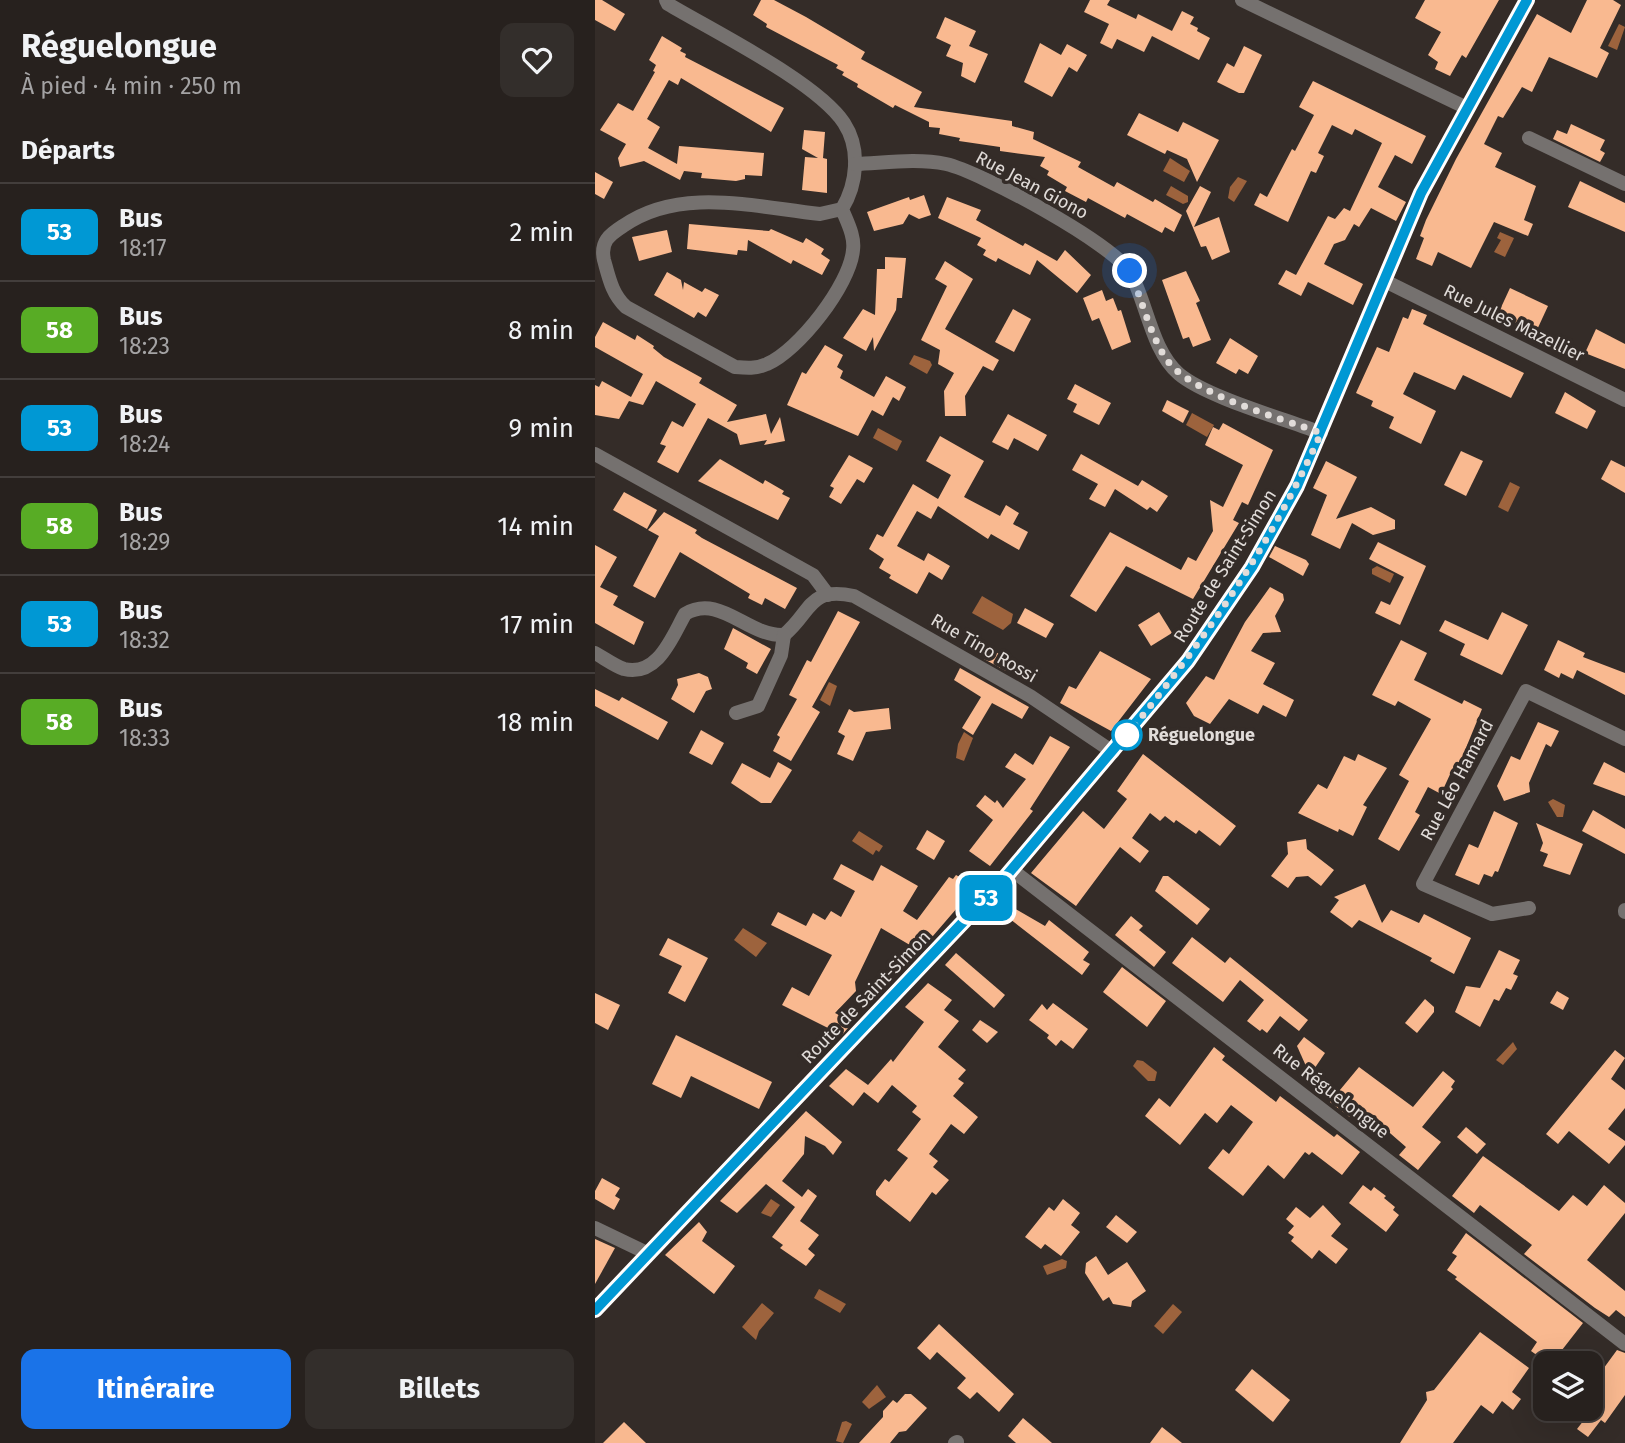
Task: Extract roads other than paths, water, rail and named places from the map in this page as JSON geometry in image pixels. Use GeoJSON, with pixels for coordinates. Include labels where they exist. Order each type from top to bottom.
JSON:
{"type":"FeatureCollection","features":[{"type":"Feature","properties":{"kind":"main road","name":"Route de Saint-Simon"},"geometry":{"type":"LineString","coordinates":[[595,1310],[849,1046],[1012,870],[1188,661],[1225,609],[1273,531],[1321,433],[1421,193],[1527,0]]}},
{"type":"Feature","properties":{"kind":"street"},"geometry":{"type":"LineString","coordinates":[[666,0],[668,4],[793,79],[831,108],[844,124],[852,140],[855,164],[853,186],[842,209],[851,230],[854,249],[850,265],[821,315],[783,355],[766,365],[751,369],[735,367],[626,307],[613,290],[603,245],[608,236],[642,212],[678,202],[820,214],[842,209]]}},
{"type":"Feature","properties":{"kind":"street"},"geometry":{"type":"LineString","coordinates":[[1242,0],[1467,108]]}},
{"type":"Feature","properties":{"kind":"street"},"geometry":{"type":"LineString","coordinates":[[1529,138],[1625,184]]}},
{"type":"Feature","properties":{"kind":"street","name":"Rue Jean Giono"},"geometry":{"type":"LineString","coordinates":[[855,164],[946,164],[977,175],[1089,237],[1130,271],[1165,358],[1178,373],[1199,386],[1321,433]]}},
{"type":"Feature","properties":{"kind":"street","name":"Rue Jules Mazellier"},"geometry":{"type":"LineString","coordinates":[[1385,281],[1625,400]]}},
{"type":"Feature","properties":{"kind":"street"},"geometry":{"type":"LineString","coordinates":[[595,454],[813,575],[828,595],[808,604],[799,620],[784,635],[781,654],[758,706],[736,713]]}},
{"type":"Feature","properties":{"kind":"street","name":"Rue Tino Rossi"},"geometry":{"type":"LineString","coordinates":[[828,595],[854,596],[1030,696],[1113,752]]}},
{"type":"Feature","properties":{"kind":"street"},"geometry":{"type":"LineString","coordinates":[[595,653],[624,669],[644,668],[662,656],[685,614],[704,607],[716,609],[768,634],[784,635]]}},
{"type":"Feature","properties":{"kind":"street","name":"Rue Léo Hamard"},"geometry":{"type":"LineString","coordinates":[[1529,908],[1492,914],[1423,884],[1526,691],[1625,738]]}},
{"type":"Feature","properties":{"kind":"street","name":"Rue Réguelongue"},"geometry":{"type":"LineString","coordinates":[[1012,870],[1625,1344]]}},
{"type":"Feature","properties":{"kind":"street"},"geometry":{"type":"LineString","coordinates":[[595,1228],[647,1253]]}},
{"type":"Feature","properties":{"kind":"place","name":"Réguelongue"},"geometry":{"type":"Point","coordinates":[1127,735]}}]}
